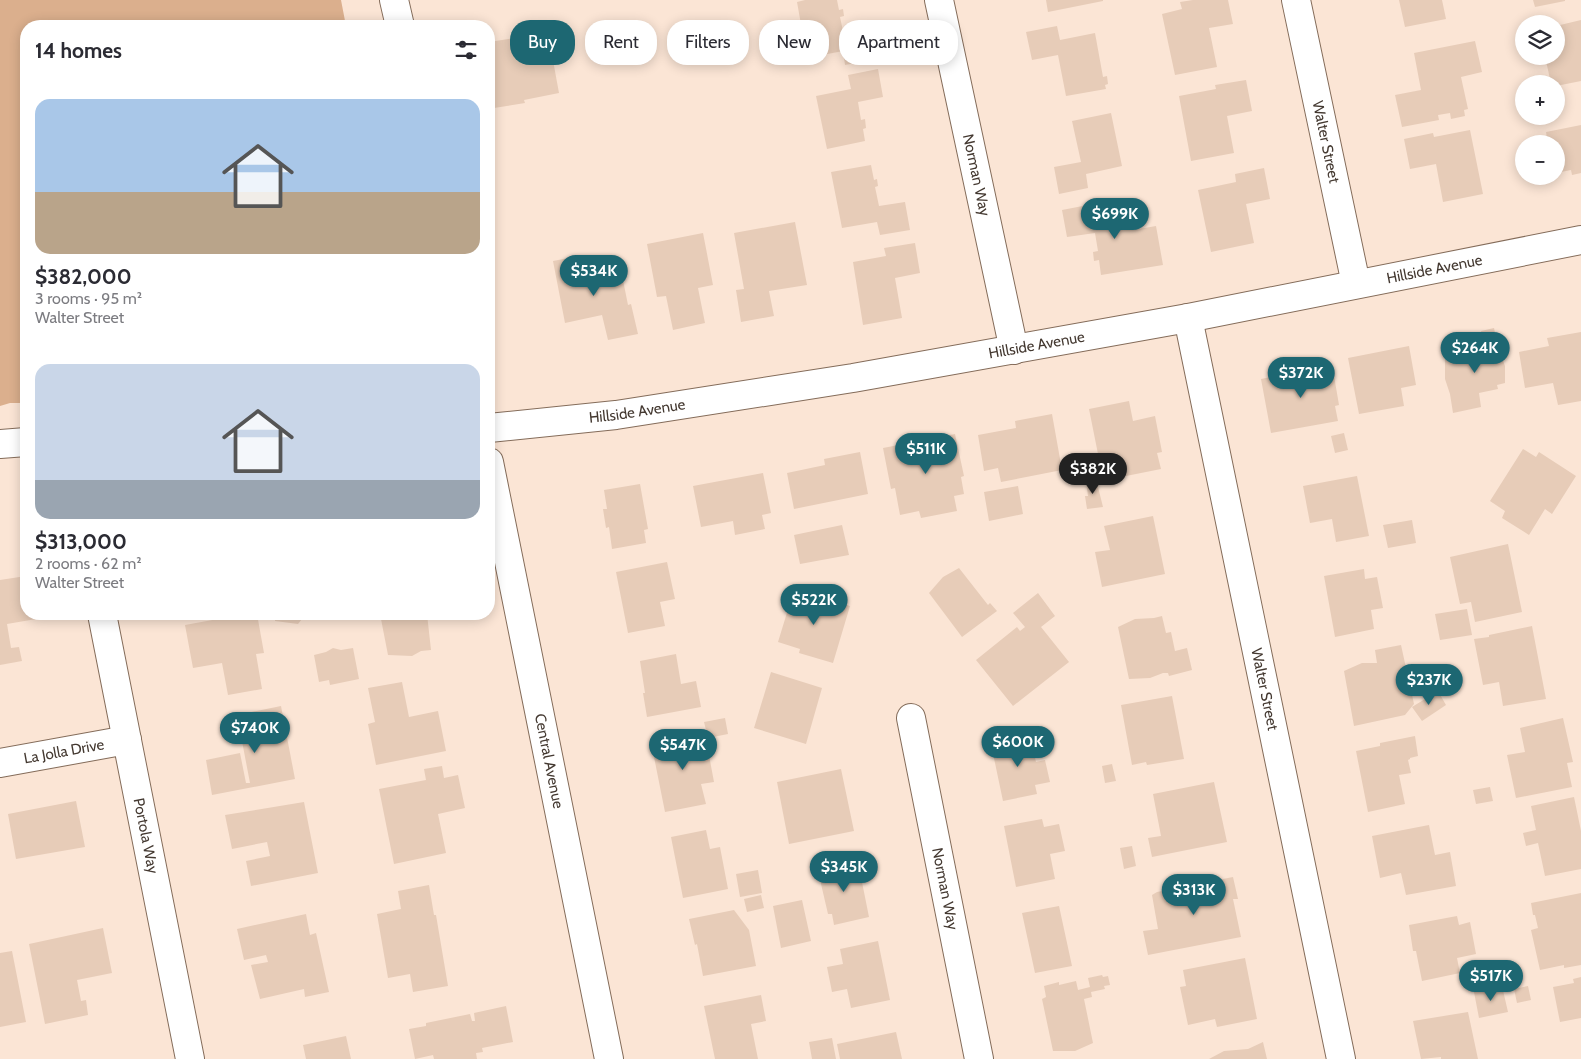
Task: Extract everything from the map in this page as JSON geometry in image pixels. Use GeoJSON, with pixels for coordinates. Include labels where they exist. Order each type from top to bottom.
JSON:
{"type":"FeatureCollection","features":[{"type":"Feature","properties":{"kind":"street"},"geometry":{"type":"LineString","coordinates":[[394,0],[399,20]]}},
{"type":"Feature","properties":{"kind":"street","name":"Norman Way"},"geometry":{"type":"LineString","coordinates":[[939,0],[1014,350]]}},
{"type":"Feature","properties":{"kind":"street","name":"Walter Street"},"geometry":{"type":"LineString","coordinates":[[1296,0],[1356,284]]}},
{"type":"Feature","properties":{"kind":"street","name":"Hillside Avenue"},"geometry":{"type":"LineString","coordinates":[[495,427],[616,415],[853,378],[1188,318],[1581,240]]}},
{"type":"Feature","properties":{"kind":"street","name":"Walter Street"},"geometry":{"type":"LineString","coordinates":[[1188,318],[1341,1059]]}},
{"type":"Feature","properties":{"kind":"street"},"geometry":{"type":"LineString","coordinates":[[0,444],[20,442]]}},
{"type":"Feature","properties":{"kind":"street","name":"Central Avenue"},"geometry":{"type":"LineString","coordinates":[[495,492],[609,1059]]}},
{"type":"Feature","properties":{"kind":"street","name":"Portola Way"},"geometry":{"type":"LineString","coordinates":[[103,620],[190,1059]]}},
{"type":"Feature","properties":{"kind":"street","name":"Norman Way"},"geometry":{"type":"LineString","coordinates":[[911,718],[979,1059]]}},
{"type":"Feature","properties":{"kind":"street","name":"La Jolla Drive"},"geometry":{"type":"LineString","coordinates":[[0,763],[127,740]]}},
{"type":"Feature","properties":{"kind":"shaded area"},"geometry":{"type":"Polygon","coordinates":[[[0,0],[341,0],[345,20],[20,20],[20,403],[0,406],[0,0]]]}},
{"type":"Feature","properties":{"kind":"building"},"geometry":{"type":"Polygon","coordinates":[[[805,0],[837,0],[839,10],[843,9],[844,16],[840,17],[841,20],[839,20],[839,52],[829,54],[829,20],[800,20],[797,2],[805,0]]]}},
{"type":"Feature","properties":{"kind":"building"},"geometry":{"type":"Polygon","coordinates":[[[1046,0],[1103,0],[1103,1],[1048,12],[1046,0]]]}},
{"type":"Feature","properties":{"kind":"building"},"geometry":{"type":"Polygon","coordinates":[[[1228,0],[1233,24],[1209,28],[1217,67],[1175,75],[1162,14],[1182,9],[1180,2],[1228,0]]]}},
{"type":"Feature","properties":{"kind":"building"},"geometry":{"type":"Polygon","coordinates":[[[1399,0],[1442,0],[1446,19],[1405,27],[1399,0]]]}},
{"type":"Feature","properties":{"kind":"building"},"geometry":{"type":"Polygon","coordinates":[[[1533,0],[1565,0],[1565,1],[1535,7],[1533,0]]]}},
{"type":"Feature","properties":{"kind":"building"},"geometry":{"type":"Polygon","coordinates":[[[1581,20],[1581,81],[1565,84],[1565,75],[1549,75],[1547,65],[1565,65],[1565,24],[1581,20]]]}},
{"type":"Feature","properties":{"kind":"building"},"geometry":{"type":"Polygon","coordinates":[[[1057,26],[1060,40],[1095,33],[1103,77],[1107,76],[1108,84],[1105,85],[1106,89],[1066,96],[1058,55],[1032,60],[1026,32],[1057,26]]]}},
{"type":"Feature","properties":{"kind":"building"},"geometry":{"type":"Polygon","coordinates":[[[510,39],[510,65],[554,65],[559,93],[524,100],[525,103],[495,108],[495,41],[510,39]]]}},
{"type":"Feature","properties":{"kind":"building"},"geometry":{"type":"Polygon","coordinates":[[[1475,41],[1482,72],[1461,77],[1468,109],[1464,110],[1465,116],[1451,119],[1450,113],[1438,115],[1439,120],[1402,127],[1395,95],[1421,90],[1414,53],[1475,41]]]}},
{"type":"Feature","properties":{"kind":"building"},"geometry":{"type":"Polygon","coordinates":[[[878,69],[883,97],[858,102],[861,120],[865,119],[866,128],[863,129],[865,141],[827,149],[816,96],[851,89],[848,75],[878,69]]]}},
{"type":"Feature","properties":{"kind":"building"},"geometry":{"type":"Polygon","coordinates":[[[1246,80],[1252,111],[1227,116],[1234,153],[1191,161],[1179,96],[1216,89],[1215,85],[1246,80]]]}},
{"type":"Feature","properties":{"kind":"building"},"geometry":{"type":"Polygon","coordinates":[[[1111,113],[1122,166],[1086,174],[1088,188],[1059,194],[1054,167],[1081,162],[1072,121],[1111,113]]]}},
{"type":"Feature","properties":{"kind":"building"},"geometry":{"type":"Polygon","coordinates":[[[1581,125],[1581,173],[1572,175],[1571,170],[1565,171],[1565,135],[1546,135],[1546,132],[1581,125]]]}},
{"type":"Feature","properties":{"kind":"building"},"geometry":{"type":"Polygon","coordinates":[[[1470,130],[1483,194],[1443,202],[1436,164],[1410,169],[1404,139],[1433,133],[1434,137],[1470,130]]]}},
{"type":"Feature","properties":{"kind":"building"},"geometry":{"type":"Polygon","coordinates":[[[871,165],[874,180],[877,179],[878,186],[875,187],[879,206],[905,202],[910,230],[880,235],[877,222],[842,228],[831,172],[871,165]]]}},
{"type":"Feature","properties":{"kind":"building"},"geometry":{"type":"Polygon","coordinates":[[[1264,168],[1270,199],[1246,204],[1254,243],[1211,252],[1198,190],[1236,182],[1235,174],[1264,168]]]}},
{"type":"Feature","properties":{"kind":"building"},"geometry":{"type":"Polygon","coordinates":[[[1093,204],[1095,218],[1131,212],[1133,230],[1156,226],[1163,265],[1101,275],[1099,260],[1094,261],[1093,252],[1098,251],[1095,233],[1067,237],[1062,210],[1093,204]]]}},
{"type":"Feature","properties":{"kind":"building"},"geometry":{"type":"Polygon","coordinates":[[[795,222],[807,285],[769,291],[774,316],[741,322],[736,290],[744,289],[734,233],[795,222]]]}},
{"type":"Feature","properties":{"kind":"building"},"geometry":{"type":"Polygon","coordinates":[[[703,233],[713,285],[698,288],[705,323],[673,330],[666,296],[657,297],[647,244],[703,233]]]}},
{"type":"Feature","properties":{"kind":"building"},"geometry":{"type":"Polygon","coordinates":[[[915,243],[920,273],[895,278],[902,318],[863,325],[853,262],[886,256],[884,248],[915,243]]]}},
{"type":"Feature","properties":{"kind":"building"},"geometry":{"type":"Polygon","coordinates":[[[584,255],[588,276],[621,270],[628,305],[631,304],[638,334],[608,340],[602,315],[565,323],[553,261],[584,255]]]}},
{"type":"Feature","properties":{"kind":"building"},"geometry":{"type":"Polygon","coordinates":[[[1494,328],[1505,366],[1505,383],[1497,385],[1498,389],[1479,393],[1481,407],[1453,413],[1445,379],[1445,360],[1485,350],[1481,331],[1494,328]]]}},
{"type":"Feature","properties":{"kind":"building"},"geometry":{"type":"Polygon","coordinates":[[[1581,332],[1581,401],[1558,405],[1553,383],[1525,388],[1519,352],[1549,346],[1547,338],[1581,332]]]}},
{"type":"Feature","properties":{"kind":"building"},"geometry":{"type":"Polygon","coordinates":[[[1409,346],[1416,385],[1401,388],[1404,406],[1359,414],[1348,358],[1409,346]]]}},
{"type":"Feature","properties":{"kind":"building"},"geometry":{"type":"Polygon","coordinates":[[[1332,364],[1339,405],[1335,406],[1338,421],[1271,433],[1261,379],[1332,364]]]}},
{"type":"Feature","properties":{"kind":"building"},"geometry":{"type":"Polygon","coordinates":[[[1129,401],[1133,421],[1155,416],[1162,452],[1157,453],[1161,469],[1121,477],[1118,461],[1100,464],[1089,409],[1129,401]]]}},
{"type":"Feature","properties":{"kind":"building"},"geometry":{"type":"Polygon","coordinates":[[[1052,414],[1062,470],[1001,482],[998,468],[984,471],[978,435],[1016,428],[1015,421],[1052,414]]]}},
{"type":"Feature","properties":{"kind":"building"},"geometry":{"type":"Polygon","coordinates":[[[1344,433],[1348,450],[1335,453],[1331,436],[1344,433]]]}},
{"type":"Feature","properties":{"kind":"building"},"geometry":{"type":"Polygon","coordinates":[[[955,434],[964,476],[961,477],[964,494],[954,496],[957,511],[921,518],[919,511],[900,515],[895,488],[891,489],[883,448],[955,434]]]}},
{"type":"Feature","properties":{"kind":"building"},"geometry":{"type":"Polygon","coordinates":[[[1523,449],[1536,457],[1539,452],[1576,476],[1552,514],[1545,509],[1529,535],[1502,518],[1505,511],[1490,501],[1523,449]]]}},
{"type":"Feature","properties":{"kind":"building"},"geometry":{"type":"Polygon","coordinates":[[[860,452],[868,494],[794,509],[787,473],[825,465],[824,459],[860,452]]]}},
{"type":"Feature","properties":{"kind":"building"},"geometry":{"type":"Polygon","coordinates":[[[763,473],[771,513],[762,515],[765,529],[735,535],[733,521],[701,527],[693,486],[763,473]]]}},
{"type":"Feature","properties":{"kind":"building"},"geometry":{"type":"Polygon","coordinates":[[[1357,476],[1369,536],[1336,542],[1332,519],[1310,523],[1303,486],[1357,476]]]}},
{"type":"Feature","properties":{"kind":"building"},"geometry":{"type":"Polygon","coordinates":[[[1096,479],[1103,507],[1087,509],[1085,496],[1088,496],[1086,481],[1096,479]]]}},
{"type":"Feature","properties":{"kind":"building"},"geometry":{"type":"Polygon","coordinates":[[[640,484],[648,529],[644,530],[646,543],[612,549],[609,527],[606,528],[603,509],[607,509],[604,490],[640,484]]]}},
{"type":"Feature","properties":{"kind":"building"},"geometry":{"type":"Polygon","coordinates":[[[1018,486],[1023,514],[989,521],[984,492],[1018,486]]]}},
{"type":"Feature","properties":{"kind":"building"},"geometry":{"type":"Polygon","coordinates":[[[1153,516],[1165,574],[1102,587],[1095,552],[1110,550],[1104,526],[1153,516]]]}},
{"type":"Feature","properties":{"kind":"building"},"geometry":{"type":"Polygon","coordinates":[[[1412,520],[1416,543],[1388,548],[1383,525],[1412,520]]]}},
{"type":"Feature","properties":{"kind":"building"},"geometry":{"type":"Polygon","coordinates":[[[842,525],[849,555],[800,564],[794,535],[842,525]]]}},
{"type":"Feature","properties":{"kind":"building"},"geometry":{"type":"Polygon","coordinates":[[[1508,544],[1522,612],[1475,622],[1471,602],[1460,604],[1450,557],[1508,544]]]}},
{"type":"Feature","properties":{"kind":"building"},"geometry":{"type":"Polygon","coordinates":[[[667,562],[675,599],[660,602],[665,626],[628,633],[616,572],[667,562]]]}},
{"type":"Feature","properties":{"kind":"building"},"geometry":{"type":"Polygon","coordinates":[[[959,568],[988,605],[990,603],[997,611],[962,637],[929,593],[943,577],[959,568]]]}},
{"type":"Feature","properties":{"kind":"building"},"geometry":{"type":"Polygon","coordinates":[[[1364,569],[1365,579],[1377,577],[1383,608],[1371,610],[1374,629],[1335,637],[1324,576],[1364,569]]]}},
{"type":"Feature","properties":{"kind":"building"},"geometry":{"type":"Polygon","coordinates":[[[20,577],[20,620],[30,620],[7,624],[11,648],[19,647],[22,661],[0,665],[0,580],[20,577]]]}},
{"type":"Feature","properties":{"kind":"building"},"geometry":{"type":"Polygon","coordinates":[[[793,593],[816,596],[850,606],[833,663],[799,653],[800,649],[778,642],[793,593]]]}},
{"type":"Feature","properties":{"kind":"building"},"geometry":{"type":"Polygon","coordinates":[[[1038,593],[1055,616],[1041,627],[1069,662],[1013,706],[976,660],[1017,627],[1020,631],[1025,627],[1013,613],[1038,593]]]}},
{"type":"Feature","properties":{"kind":"building"},"geometry":{"type":"Polygon","coordinates":[[[1467,609],[1472,635],[1440,640],[1435,614],[1467,609]]]}},
{"type":"Feature","properties":{"kind":"building"},"geometry":{"type":"Polygon","coordinates":[[[1162,616],[1166,633],[1171,632],[1175,651],[1187,648],[1192,670],[1169,676],[1168,673],[1163,673],[1150,678],[1129,679],[1118,627],[1135,619],[1162,616]]]}},
{"type":"Feature","properties":{"kind":"building"},"geometry":{"type":"Polygon","coordinates":[[[212,620],[258,620],[264,653],[256,654],[262,689],[228,695],[222,663],[193,668],[185,625],[212,620]]]}},
{"type":"Feature","properties":{"kind":"building"},"geometry":{"type":"Polygon","coordinates":[[[275,620],[301,620],[298,624],[275,620]]]}},
{"type":"Feature","properties":{"kind":"building"},"geometry":{"type":"Polygon","coordinates":[[[381,620],[428,620],[431,650],[421,651],[412,656],[388,655],[381,620]]]}},
{"type":"Feature","properties":{"kind":"building"},"geometry":{"type":"Polygon","coordinates":[[[1532,626],[1546,699],[1503,706],[1499,682],[1483,685],[1474,639],[1532,626]]]}},
{"type":"Feature","properties":{"kind":"building"},"geometry":{"type":"Polygon","coordinates":[[[1401,645],[1414,704],[1405,715],[1354,726],[1344,671],[1362,663],[1377,663],[1375,650],[1401,645]]]}},
{"type":"Feature","properties":{"kind":"building"},"geometry":{"type":"Polygon","coordinates":[[[333,648],[341,650],[353,648],[359,679],[330,685],[329,680],[319,682],[314,655],[333,648]]]}},
{"type":"Feature","properties":{"kind":"building"},"geometry":{"type":"Polygon","coordinates":[[[676,654],[681,684],[696,681],[701,707],[647,717],[640,661],[676,654]]]}},
{"type":"Feature","properties":{"kind":"building"},"geometry":{"type":"Polygon","coordinates":[[[771,672],[822,688],[806,744],[754,728],[771,672]]]}},
{"type":"Feature","properties":{"kind":"building"},"geometry":{"type":"Polygon","coordinates":[[[402,682],[409,717],[438,711],[446,751],[376,765],[368,724],[375,722],[368,688],[402,682]]]}},
{"type":"Feature","properties":{"kind":"building"},"geometry":{"type":"Polygon","coordinates":[[[1438,691],[1446,705],[1422,721],[1412,707],[1438,691]]]}},
{"type":"Feature","properties":{"kind":"building"},"geometry":{"type":"Polygon","coordinates":[[[1172,696],[1184,759],[1147,765],[1146,762],[1132,765],[1121,705],[1172,696]]]}},
{"type":"Feature","properties":{"kind":"building"},"geometry":{"type":"Polygon","coordinates":[[[281,706],[295,779],[212,795],[206,760],[240,753],[246,783],[250,783],[237,715],[281,706]]]}},
{"type":"Feature","properties":{"kind":"building"},"geometry":{"type":"Polygon","coordinates":[[[725,718],[728,734],[708,738],[704,722],[725,718]]]}},
{"type":"Feature","properties":{"kind":"building"},"geometry":{"type":"Polygon","coordinates":[[[1563,718],[1573,762],[1567,763],[1572,787],[1516,798],[1507,755],[1525,752],[1520,728],[1563,718]]]}},
{"type":"Feature","properties":{"kind":"building"},"geometry":{"type":"Polygon","coordinates":[[[690,734],[691,737],[705,734],[714,782],[701,784],[706,804],[665,812],[651,742],[690,734]]]}},
{"type":"Feature","properties":{"kind":"building"},"geometry":{"type":"Polygon","coordinates":[[[1030,736],[1036,762],[1045,760],[1050,782],[1035,785],[1037,794],[1003,801],[991,744],[1030,736]]]}},
{"type":"Feature","properties":{"kind":"building"},"geometry":{"type":"Polygon","coordinates":[[[1415,736],[1418,756],[1408,760],[1411,773],[1399,775],[1405,804],[1368,812],[1356,751],[1380,746],[1380,743],[1415,736]]]}},
{"type":"Feature","properties":{"kind":"building"},"geometry":{"type":"Polygon","coordinates":[[[1112,764],[1116,781],[1105,783],[1102,766],[1112,764]]]}},
{"type":"Feature","properties":{"kind":"building"},"geometry":{"type":"Polygon","coordinates":[[[442,766],[444,778],[458,775],[465,808],[438,814],[446,853],[394,864],[379,789],[426,780],[424,769],[442,766]]]}},
{"type":"Feature","properties":{"kind":"building"},"geometry":{"type":"Polygon","coordinates":[[[841,769],[854,831],[789,844],[777,782],[841,769]]]}},
{"type":"Feature","properties":{"kind":"building"},"geometry":{"type":"Polygon","coordinates":[[[1214,782],[1227,842],[1152,857],[1148,838],[1161,836],[1153,794],[1214,782]]]}},
{"type":"Feature","properties":{"kind":"building"},"geometry":{"type":"Polygon","coordinates":[[[1490,787],[1493,801],[1476,804],[1473,790],[1490,787]]]}},
{"type":"Feature","properties":{"kind":"building"},"geometry":{"type":"Polygon","coordinates":[[[1574,797],[1581,831],[1581,869],[1545,876],[1538,843],[1526,846],[1523,833],[1536,830],[1531,806],[1574,797]]]}},
{"type":"Feature","properties":{"kind":"building"},"geometry":{"type":"Polygon","coordinates":[[[76,801],[85,847],[16,859],[8,814],[76,801]]]}},
{"type":"Feature","properties":{"kind":"building"},"geometry":{"type":"Polygon","coordinates":[[[304,802],[318,873],[251,886],[246,861],[270,856],[267,842],[232,849],[225,815],[304,802]]]}},
{"type":"Feature","properties":{"kind":"building"},"geometry":{"type":"Polygon","coordinates":[[[1042,819],[1044,827],[1059,824],[1065,851],[1050,854],[1055,879],[1016,887],[1004,826],[1042,819]]]}},
{"type":"Feature","properties":{"kind":"building"},"geometry":{"type":"Polygon","coordinates":[[[1429,825],[1435,855],[1450,852],[1456,886],[1406,895],[1401,873],[1380,878],[1372,836],[1429,825]]]}},
{"type":"Feature","properties":{"kind":"building"},"geometry":{"type":"Polygon","coordinates":[[[706,830],[710,849],[720,847],[728,889],[683,898],[671,837],[706,830]]]}},
{"type":"Feature","properties":{"kind":"building"},"geometry":{"type":"Polygon","coordinates":[[[1132,846],[1136,866],[1124,869],[1120,848],[1132,846]]]}},
{"type":"Feature","properties":{"kind":"building"},"geometry":{"type":"Polygon","coordinates":[[[858,862],[869,917],[834,925],[832,914],[828,914],[818,871],[858,862]]]}},
{"type":"Feature","properties":{"kind":"building"},"geometry":{"type":"Polygon","coordinates":[[[758,870],[762,893],[740,897],[736,874],[758,870]]]}},
{"type":"Feature","properties":{"kind":"building"},"geometry":{"type":"Polygon","coordinates":[[[1233,877],[1238,899],[1233,899],[1241,937],[1148,955],[1143,931],[1158,929],[1152,895],[1157,892],[1233,877]]]}},
{"type":"Feature","properties":{"kind":"building"},"geometry":{"type":"Polygon","coordinates":[[[429,885],[448,986],[413,992],[410,974],[388,978],[377,914],[401,909],[398,891],[429,885]]]}},
{"type":"Feature","properties":{"kind":"building"},"geometry":{"type":"Polygon","coordinates":[[[1581,893],[1581,965],[1564,968],[1564,965],[1540,970],[1531,930],[1538,928],[1531,903],[1581,893]]]}},
{"type":"Feature","properties":{"kind":"building"},"geometry":{"type":"Polygon","coordinates":[[[761,895],[764,908],[747,912],[744,899],[761,895]]]}},
{"type":"Feature","properties":{"kind":"building"},"geometry":{"type":"Polygon","coordinates":[[[802,900],[811,941],[781,948],[773,906],[802,900]]]}},
{"type":"Feature","properties":{"kind":"building"},"geometry":{"type":"Polygon","coordinates":[[[1059,906],[1072,966],[1035,973],[1022,913],[1059,906]]]}},
{"type":"Feature","properties":{"kind":"building"},"geometry":{"type":"Polygon","coordinates":[[[734,910],[749,930],[756,966],[703,976],[697,944],[695,945],[689,919],[734,910]]]}},
{"type":"Feature","properties":{"kind":"building"},"geometry":{"type":"Polygon","coordinates":[[[306,914],[310,935],[316,933],[329,992],[305,997],[304,989],[260,999],[251,965],[268,962],[266,955],[244,960],[237,929],[306,914]]]}},
{"type":"Feature","properties":{"kind":"building"},"geometry":{"type":"Polygon","coordinates":[[[1457,916],[1459,925],[1470,922],[1476,954],[1457,958],[1460,973],[1422,981],[1416,951],[1413,951],[1409,925],[1457,916]]]}},
{"type":"Feature","properties":{"kind":"building"},"geometry":{"type":"Polygon","coordinates":[[[103,928],[112,973],[77,980],[81,1001],[86,1000],[88,1015],[45,1024],[29,944],[103,928]]]}},
{"type":"Feature","properties":{"kind":"building"},"geometry":{"type":"Polygon","coordinates":[[[878,941],[890,1000],[851,1008],[847,989],[832,992],[827,967],[843,964],[840,949],[878,941]]]}},
{"type":"Feature","properties":{"kind":"building"},"geometry":{"type":"Polygon","coordinates":[[[12,951],[26,1022],[0,1027],[0,953],[12,951]]]}},
{"type":"Feature","properties":{"kind":"building"},"geometry":{"type":"Polygon","coordinates":[[[1245,958],[1257,1019],[1217,1027],[1215,1019],[1188,1025],[1180,987],[1186,986],[1183,970],[1245,958]]]}},
{"type":"Feature","properties":{"kind":"building"},"geometry":{"type":"Polygon","coordinates":[[[1102,975],[1103,977],[1108,976],[1110,985],[1104,986],[1105,989],[1091,992],[1092,997],[1084,999],[1093,1043],[1075,1051],[1053,1051],[1042,999],[1046,997],[1044,986],[1059,982],[1059,985],[1076,981],[1078,990],[1090,987],[1088,978],[1102,975]]]}},
{"type":"Feature","properties":{"kind":"building"},"geometry":{"type":"Polygon","coordinates":[[[1581,977],[1581,1018],[1560,1022],[1553,987],[1574,983],[1573,979],[1581,977]]]}},
{"type":"Feature","properties":{"kind":"building"},"geometry":{"type":"Polygon","coordinates":[[[1502,986],[1508,1012],[1479,1018],[1474,992],[1502,986]]]}},
{"type":"Feature","properties":{"kind":"building"},"geometry":{"type":"Polygon","coordinates":[[[1528,986],[1531,1000],[1517,1003],[1514,989],[1528,986]]]}},
{"type":"Feature","properties":{"kind":"building"},"geometry":{"type":"Polygon","coordinates":[[[761,995],[766,1021],[751,1024],[758,1059],[715,1059],[704,1006],[761,995]]]}},
{"type":"Feature","properties":{"kind":"building"},"geometry":{"type":"Polygon","coordinates":[[[506,1006],[513,1042],[482,1048],[483,1052],[476,1053],[477,1059],[434,1059],[433,1055],[415,1059],[409,1029],[426,1026],[426,1023],[470,1014],[472,1021],[475,1021],[474,1013],[506,1006]]]}},
{"type":"Feature","properties":{"kind":"building"},"geometry":{"type":"Polygon","coordinates":[[[1468,1012],[1478,1059],[1441,1059],[1441,1057],[1421,1059],[1413,1021],[1468,1012]]]}},
{"type":"Feature","properties":{"kind":"building"},"geometry":{"type":"Polygon","coordinates":[[[896,1032],[902,1059],[840,1059],[837,1044],[896,1032]]]}},
{"type":"Feature","properties":{"kind":"building"},"geometry":{"type":"Polygon","coordinates":[[[346,1036],[351,1059],[306,1059],[303,1045],[346,1036]]]}},
{"type":"Feature","properties":{"kind":"building"},"geometry":{"type":"Polygon","coordinates":[[[832,1038],[836,1059],[812,1059],[809,1042],[832,1038]]]}},
{"type":"Feature","properties":{"kind":"building"},"geometry":{"type":"Polygon","coordinates":[[[1263,1042],[1267,1059],[1209,1059],[1224,1051],[1248,1049],[1263,1042]]]}}]}
